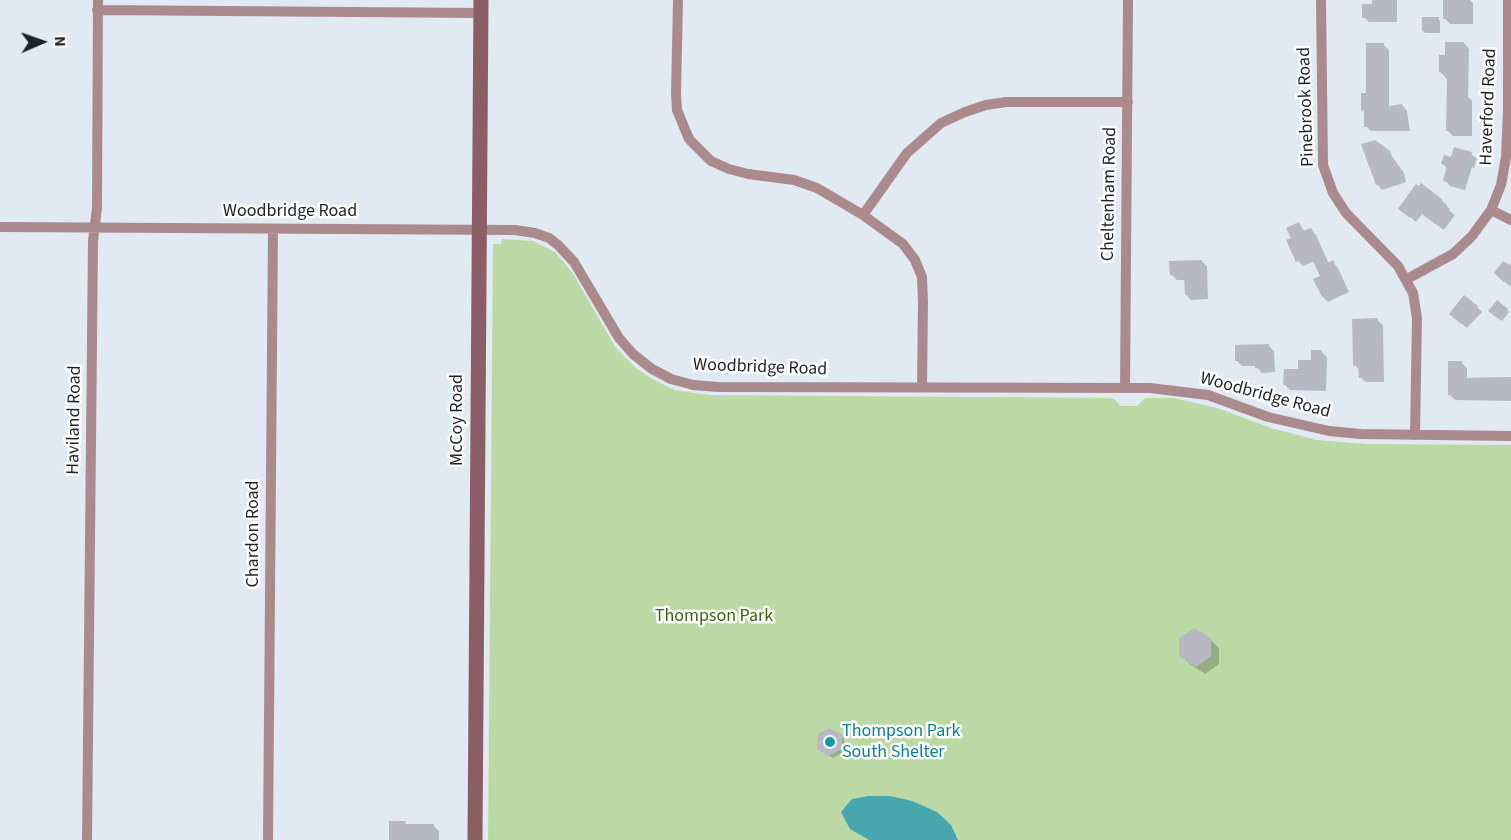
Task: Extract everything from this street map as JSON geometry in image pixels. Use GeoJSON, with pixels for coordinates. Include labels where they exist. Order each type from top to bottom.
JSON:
{"type":"FeatureCollection","features":[{"type":"Feature","properties":{"kind":"main road","name":"McCoy Road"},"geometry":{"type":"LineString","coordinates":[[475,840],[481,7]]}},
{"type":"Feature","properties":{"kind":"street"},"geometry":{"type":"LineString","coordinates":[[678,0],[676,94],[678,110],[685,131],[698,150],[711,161],[748,174],[794,180],[817,188],[863,215],[903,244],[915,260],[922,277],[922,387]]}},
{"type":"Feature","properties":{"kind":"street","name":"Cheltenham Road"},"geometry":{"type":"LineString","coordinates":[[1125,388],[1128,0]]}},
{"type":"Feature","properties":{"kind":"street","name":"Pinebrook Road"},"geometry":{"type":"LineString","coordinates":[[1321,0],[1323,165],[1333,193],[1346,213],[1398,267],[1413,292],[1417,318],[1415,435]]}},
{"type":"Feature","properties":{"kind":"street","name":"Haverford Road"},"geometry":{"type":"LineString","coordinates":[[1407,279],[1453,254],[1472,236],[1491,210],[1501,186],[1506,157],[1509,0]]}},
{"type":"Feature","properties":{"kind":"street"},"geometry":{"type":"LineString","coordinates":[[98,5],[481,7]]}},
{"type":"Feature","properties":{"kind":"street","name":"Haviland Road"},"geometry":{"type":"LineString","coordinates":[[87,840],[93,241],[97,208],[98,5]]}},
{"type":"Feature","properties":{"kind":"street"},"geometry":{"type":"LineString","coordinates":[[863,215],[907,153],[941,123],[965,112],[986,105],[1006,102],[1128,102]]}},
{"type":"Feature","properties":{"kind":"street"},"geometry":{"type":"LineString","coordinates":[[1491,210],[1511,220]]}},
{"type":"Feature","properties":{"kind":"street","name":"Woodbridge Road"},"geometry":{"type":"LineString","coordinates":[[0,227],[515,230],[535,233],[549,238],[558,245],[574,262],[619,338],[633,354],[652,369],[671,379],[693,385],[718,387],[1125,388],[1180,391],[1208,395],[1268,417],[1329,432],[1511,436]]}},
{"type":"Feature","properties":{"kind":"street","name":"Chardon Road"},"geometry":{"type":"LineString","coordinates":[[268,840],[273,229]]}},
{"type":"Feature","properties":{"kind":"green space","name":"Thompson Park"},"geometry":{"type":"Polygon","coordinates":[[[502,239],[533,241],[555,252],[572,272],[616,348],[637,369],[675,390],[709,395],[1109,398],[1114,399],[1121,406],[1137,406],[1145,398],[1174,398],[1217,408],[1274,429],[1317,440],[1366,444],[1511,445],[1511,840],[488,840],[493,244],[501,244],[502,239]]]}},
{"type":"Feature","properties":{"kind":"water"},"geometry":{"type":"Polygon","coordinates":[[[890,796],[912,801],[937,812],[951,825],[958,840],[869,840],[850,829],[841,812],[852,799],[890,796]]]}},
{"type":"Feature","properties":{"kind":"building"},"geometry":{"type":"Polygon","coordinates":[[[1372,0],[1392,0],[1392,17],[1362,18],[1362,4],[1372,4],[1372,0]]]}},
{"type":"Feature","properties":{"kind":"building"},"geometry":{"type":"Polygon","coordinates":[[[1443,0],[1468,0],[1468,19],[1443,19],[1443,0]]]}},
{"type":"Feature","properties":{"kind":"building"},"geometry":{"type":"Polygon","coordinates":[[[1422,17],[1439,17],[1438,31],[1422,31],[1422,17]]]}},
{"type":"Feature","properties":{"kind":"building"},"geometry":{"type":"Polygon","coordinates":[[[1445,42],[1464,42],[1463,94],[1467,94],[1467,131],[1446,131],[1447,78],[1445,78],[1445,72],[1439,72],[1439,55],[1445,55],[1445,42]]]}},
{"type":"Feature","properties":{"kind":"building"},"geometry":{"type":"Polygon","coordinates":[[[1366,43],[1384,43],[1385,107],[1402,104],[1405,127],[1364,127],[1361,93],[1366,93],[1366,43]]]}},
{"type":"Feature","properties":{"kind":"building"},"geometry":{"type":"Polygon","coordinates":[[[1375,140],[1390,151],[1394,164],[1399,166],[1402,177],[1376,185],[1361,144],[1375,140]]]}},
{"type":"Feature","properties":{"kind":"building"},"geometry":{"type":"Polygon","coordinates":[[[1454,147],[1472,152],[1469,164],[1466,163],[1460,185],[1443,181],[1447,166],[1441,164],[1444,155],[1451,157],[1454,147]]]}},
{"type":"Feature","properties":{"kind":"building"},"geometry":{"type":"Polygon","coordinates":[[[1421,183],[1443,200],[1441,202],[1450,209],[1438,226],[1416,209],[1410,218],[1398,209],[1416,184],[1419,186],[1421,183]]]}},
{"type":"Feature","properties":{"kind":"building"},"geometry":{"type":"Polygon","coordinates":[[[1299,222],[1303,231],[1311,228],[1327,263],[1333,260],[1345,287],[1322,297],[1313,279],[1320,276],[1310,255],[1296,262],[1286,240],[1291,238],[1286,228],[1299,222]]]}},
{"type":"Feature","properties":{"kind":"building"},"geometry":{"type":"Polygon","coordinates":[[[1202,260],[1204,294],[1185,295],[1184,275],[1170,275],[1169,261],[1202,260]]]}},
{"type":"Feature","properties":{"kind":"building"},"geometry":{"type":"Polygon","coordinates":[[[1503,261],[1511,266],[1511,273],[1504,282],[1494,273],[1503,261]]]}},
{"type":"Feature","properties":{"kind":"building"},"geometry":{"type":"Polygon","coordinates":[[[1464,295],[1478,306],[1461,324],[1449,314],[1464,295]]]}},
{"type":"Feature","properties":{"kind":"building"},"geometry":{"type":"Polygon","coordinates":[[[1497,300],[1508,309],[1500,320],[1488,311],[1497,300]]]}},
{"type":"Feature","properties":{"kind":"building"},"geometry":{"type":"Polygon","coordinates":[[[1378,318],[1379,377],[1359,378],[1358,366],[1353,366],[1352,319],[1378,318]]]}},
{"type":"Feature","properties":{"kind":"building"},"geometry":{"type":"Polygon","coordinates":[[[1269,344],[1270,367],[1255,368],[1255,361],[1235,361],[1235,345],[1269,344]]]}},
{"type":"Feature","properties":{"kind":"building"},"geometry":{"type":"Polygon","coordinates":[[[1311,350],[1322,350],[1321,387],[1283,385],[1284,369],[1298,369],[1298,360],[1311,360],[1311,350]]]}},
{"type":"Feature","properties":{"kind":"building"},"geometry":{"type":"Polygon","coordinates":[[[1448,361],[1462,361],[1462,378],[1511,377],[1511,397],[1448,395],[1448,361]]]}},
{"type":"Feature","properties":{"kind":"building"},"geometry":{"type":"Polygon","coordinates":[[[1195,628],[1211,638],[1211,656],[1196,667],[1179,656],[1179,638],[1195,628]]]}},
{"type":"Feature","properties":{"kind":"building","name":"Thompson Park South Shelter"},"geometry":{"type":"Polygon","coordinates":[[[829,728],[842,735],[842,749],[829,756],[817,749],[818,734],[829,728]]]}},
{"type":"Feature","properties":{"kind":"building"},"geometry":{"type":"Polygon","coordinates":[[[389,821],[406,821],[405,824],[434,824],[434,840],[389,840],[389,821]]]}},
{"type":"Feature","properties":{"kind":"place","name":"Thompson Park South Shelter"},"geometry":{"type":"Point","coordinates":[830,742]}}]}
